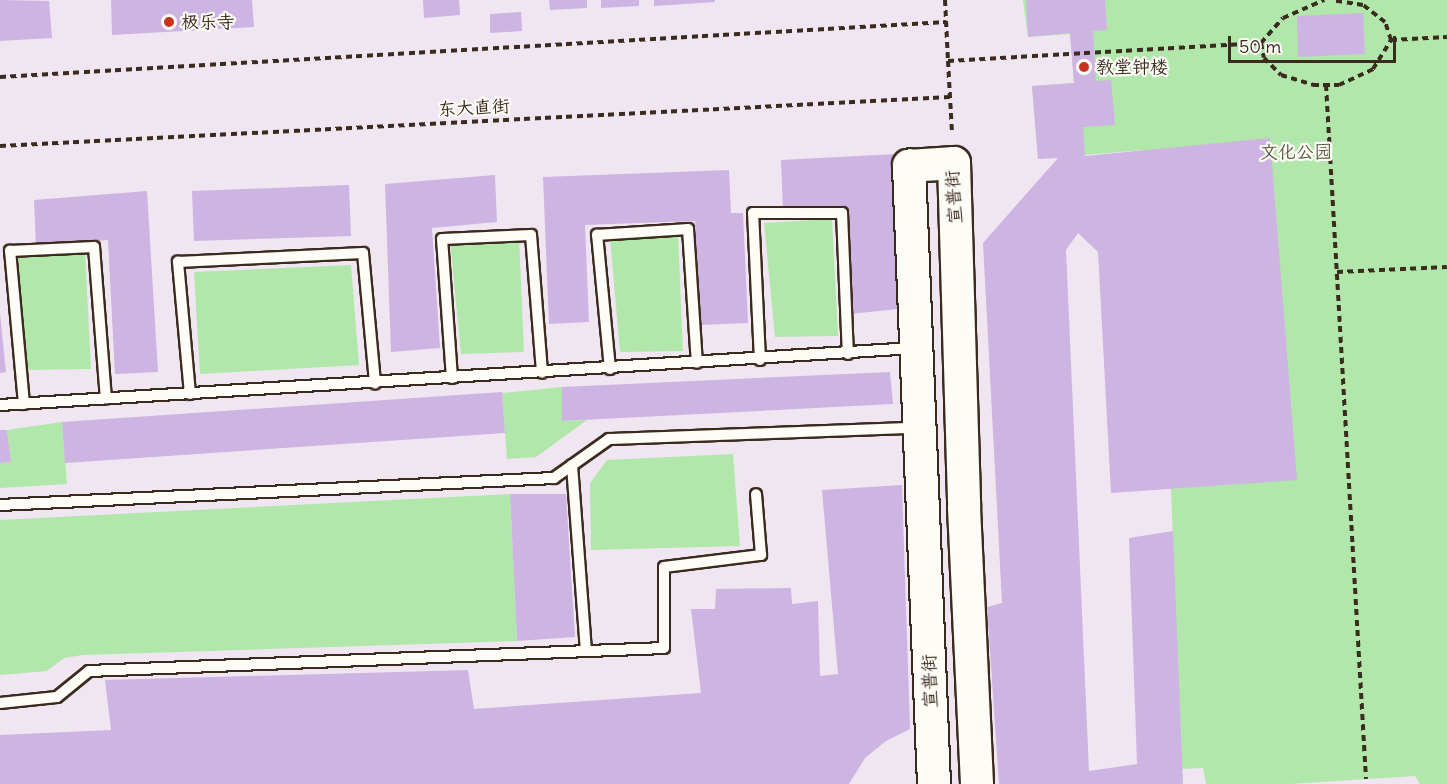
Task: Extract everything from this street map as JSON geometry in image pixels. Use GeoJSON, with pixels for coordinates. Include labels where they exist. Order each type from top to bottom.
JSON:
{"type":"FeatureCollection","features":[{"type":"Feature","properties":{"kind":"street","name":"宣普街"},"geometry":{"type":"LineString","coordinates":[[934,784],[909,166],[954,163],[964,496],[977,784]]}},
{"type":"Feature","properties":{"kind":"lane"},"geometry":{"type":"LineString","coordinates":[[760,360],[753,213],[842,213],[848,354]]}},
{"type":"Feature","properties":{"kind":"lane"},"geometry":{"type":"LineString","coordinates":[[610,369],[597,235],[688,229],[697,363]]}},
{"type":"Feature","properties":{"kind":"lane"},"geometry":{"type":"LineString","coordinates":[[452,378],[442,239],[531,235],[542,373]]}},
{"type":"Feature","properties":{"kind":"lane"},"geometry":{"type":"LineString","coordinates":[[24,404],[10,251],[94,247],[106,399]]}},
{"type":"Feature","properties":{"kind":"lane"},"geometry":{"type":"LineString","coordinates":[[190,394],[178,262],[363,253],[375,383]]}},
{"type":"Feature","properties":{"kind":"lane"},"geometry":{"type":"LineString","coordinates":[[0,405],[760,360],[918,348]]}},
{"type":"Feature","properties":{"kind":"lane"},"geometry":{"type":"LineString","coordinates":[[0,505],[554,478],[609,439],[920,428]]}},
{"type":"Feature","properties":{"kind":"lane"},"geometry":{"type":"LineString","coordinates":[[572,465],[586,650]]}},
{"type":"Feature","properties":{"kind":"lane"},"geometry":{"type":"LineString","coordinates":[[0,703],[57,697],[89,671],[664,648],[664,567],[761,555],[756,494]]}},
{"type":"Feature","properties":{"kind":"path"},"geometry":{"type":"LineString","coordinates":[[945,0],[952,132]]}},
{"type":"Feature","properties":{"kind":"path"},"geometry":{"type":"LineString","coordinates":[[948,61],[1261,44],[1283,18],[1324,0]]}},
{"type":"Feature","properties":{"kind":"path"},"geometry":{"type":"LineString","coordinates":[[1333,0],[1363,5],[1385,22],[1391,40]]}},
{"type":"Feature","properties":{"kind":"path"},"geometry":{"type":"LineString","coordinates":[[0,77],[945,22]]}},
{"type":"Feature","properties":{"kind":"path"},"geometry":{"type":"LineString","coordinates":[[1391,40],[1447,37]]}},
{"type":"Feature","properties":{"kind":"path"},"geometry":{"type":"LineString","coordinates":[[1261,44],[1264,58],[1281,75],[1313,85],[1326,85],[1339,84],[1373,69],[1391,40]]}},
{"type":"Feature","properties":{"kind":"path"},"geometry":{"type":"LineString","coordinates":[[1326,85],[1366,779]]}},
{"type":"Feature","properties":{"kind":"path","name":"东大直街"},"geometry":{"type":"LineString","coordinates":[[0,146],[950,97]]}},
{"type":"Feature","properties":{"kind":"path"},"geometry":{"type":"LineString","coordinates":[[1337,272],[1447,267]]}},
{"type":"Feature","properties":{"kind":"green space","name":"文化公园"},"geometry":{"type":"Polygon","coordinates":[[[1023,0],[1447,0],[1447,784],[1420,784],[1415,776],[1290,784],[1206,784],[1203,768],[1181,769],[1171,490],[1143,150],[1038,159],[1032,86],[1074,83],[1070,34],[1028,37],[1023,0]]]}},
{"type":"Feature","properties":{"kind":"green space"},"geometry":{"type":"Polygon","coordinates":[[[832,219],[838,336],[775,337],[764,223],[832,219]]]}},
{"type":"Feature","properties":{"kind":"green space"},"geometry":{"type":"Polygon","coordinates":[[[678,234],[683,351],[620,352],[610,238],[678,234]]]}},
{"type":"Feature","properties":{"kind":"green space"},"geometry":{"type":"Polygon","coordinates":[[[519,236],[524,352],[461,354],[450,240],[519,236]]]}},
{"type":"Feature","properties":{"kind":"green space"},"geometry":{"type":"Polygon","coordinates":[[[85,252],[91,369],[28,370],[17,256],[85,252]]]}},
{"type":"Feature","properties":{"kind":"green space"},"geometry":{"type":"Polygon","coordinates":[[[351,265],[359,365],[200,374],[194,272],[351,265]]]}},
{"type":"Feature","properties":{"kind":"green space"},"geometry":{"type":"Polygon","coordinates":[[[562,387],[562,421],[587,420],[536,457],[507,459],[502,393],[562,387]]]}},
{"type":"Feature","properties":{"kind":"green space"},"geometry":{"type":"Polygon","coordinates":[[[62,422],[67,484],[0,488],[0,463],[11,462],[7,430],[62,422]]]}},
{"type":"Feature","properties":{"kind":"green space"},"geometry":{"type":"Polygon","coordinates":[[[733,454],[740,546],[591,550],[590,483],[607,460],[733,454]]]}},
{"type":"Feature","properties":{"kind":"green space"},"geometry":{"type":"Polygon","coordinates":[[[510,494],[517,641],[83,655],[64,658],[47,671],[0,675],[0,520],[510,494]]]}},
{"type":"Feature","properties":{"kind":"building"},"geometry":{"type":"Polygon","coordinates":[[[0,0],[49,1],[52,38],[0,41],[0,0]]]}},
{"type":"Feature","properties":{"kind":"building"},"geometry":{"type":"Polygon","coordinates":[[[111,0],[252,0],[254,27],[112,35],[111,0]]]}},
{"type":"Feature","properties":{"kind":"building"},"geometry":{"type":"Polygon","coordinates":[[[423,0],[459,0],[460,15],[424,18],[423,0]]]}},
{"type":"Feature","properties":{"kind":"building"},"geometry":{"type":"Polygon","coordinates":[[[549,0],[587,0],[587,8],[550,10],[549,0]]]}},
{"type":"Feature","properties":{"kind":"building"},"geometry":{"type":"Polygon","coordinates":[[[601,0],[639,0],[639,6],[601,8],[601,0]]]}},
{"type":"Feature","properties":{"kind":"building"},"geometry":{"type":"Polygon","coordinates":[[[654,0],[715,0],[715,2],[654,6],[654,0]]]}},
{"type":"Feature","properties":{"kind":"building"},"geometry":{"type":"Polygon","coordinates":[[[1026,0],[1105,0],[1107,30],[1093,31],[1096,81],[1111,80],[1115,125],[1083,127],[1085,156],[1270,138],[1297,480],[1111,493],[1098,252],[1078,233],[1066,250],[1089,771],[1137,764],[1129,538],[1173,531],[1183,784],[999,784],[987,607],[1002,603],[983,243],[1058,158],[1038,159],[1032,86],[1074,83],[1070,33],[1028,37],[1026,0]]]}},
{"type":"Feature","properties":{"kind":"building"},"geometry":{"type":"Polygon","coordinates":[[[521,12],[522,31],[490,33],[490,14],[521,12]]]}},
{"type":"Feature","properties":{"kind":"building"},"geometry":{"type":"Polygon","coordinates":[[[1363,13],[1365,54],[1298,57],[1297,16],[1363,13]]]}},
{"type":"Feature","properties":{"kind":"building"},"geometry":{"type":"Polygon","coordinates":[[[896,154],[898,309],[850,314],[848,208],[783,211],[781,160],[896,154]]]}},
{"type":"Feature","properties":{"kind":"building"},"geometry":{"type":"Polygon","coordinates":[[[729,170],[731,213],[743,213],[748,323],[700,325],[695,221],[585,225],[589,322],[549,324],[543,177],[729,170]]]}},
{"type":"Feature","properties":{"kind":"building"},"geometry":{"type":"Polygon","coordinates":[[[495,175],[497,222],[432,228],[440,348],[391,352],[385,184],[495,175]]]}},
{"type":"Feature","properties":{"kind":"building"},"geometry":{"type":"Polygon","coordinates":[[[349,185],[351,236],[194,241],[192,191],[349,185]]]}},
{"type":"Feature","properties":{"kind":"building"},"geometry":{"type":"Polygon","coordinates":[[[147,191],[158,372],[115,374],[108,240],[36,246],[34,200],[147,191]]]}},
{"type":"Feature","properties":{"kind":"building"},"geometry":{"type":"Polygon","coordinates":[[[0,313],[6,372],[0,373],[0,313]]]}},
{"type":"Feature","properties":{"kind":"building"},"geometry":{"type":"Polygon","coordinates":[[[890,372],[893,404],[562,421],[562,387],[890,372]]]}},
{"type":"Feature","properties":{"kind":"building"},"geometry":{"type":"Polygon","coordinates":[[[502,392],[505,433],[65,463],[62,422],[502,392]]]}},
{"type":"Feature","properties":{"kind":"building"},"geometry":{"type":"Polygon","coordinates":[[[0,430],[7,430],[11,462],[0,463],[0,430]]]}},
{"type":"Feature","properties":{"kind":"building"},"geometry":{"type":"Polygon","coordinates":[[[902,485],[910,729],[886,741],[865,758],[849,784],[0,784],[0,735],[111,730],[105,680],[468,670],[474,709],[701,693],[691,609],[715,609],[716,589],[791,588],[792,604],[818,601],[820,676],[838,674],[822,490],[902,485]]]}},
{"type":"Feature","properties":{"kind":"building"},"geometry":{"type":"Polygon","coordinates":[[[510,494],[566,494],[575,637],[517,641],[510,494]]]}},
{"type":"Feature","properties":{"kind":"place","name":"极乐寺"},"geometry":{"type":"Point","coordinates":[169,22]}},
{"type":"Feature","properties":{"kind":"place","name":"教堂钟楼"},"geometry":{"type":"Point","coordinates":[1084,67]}}]}
